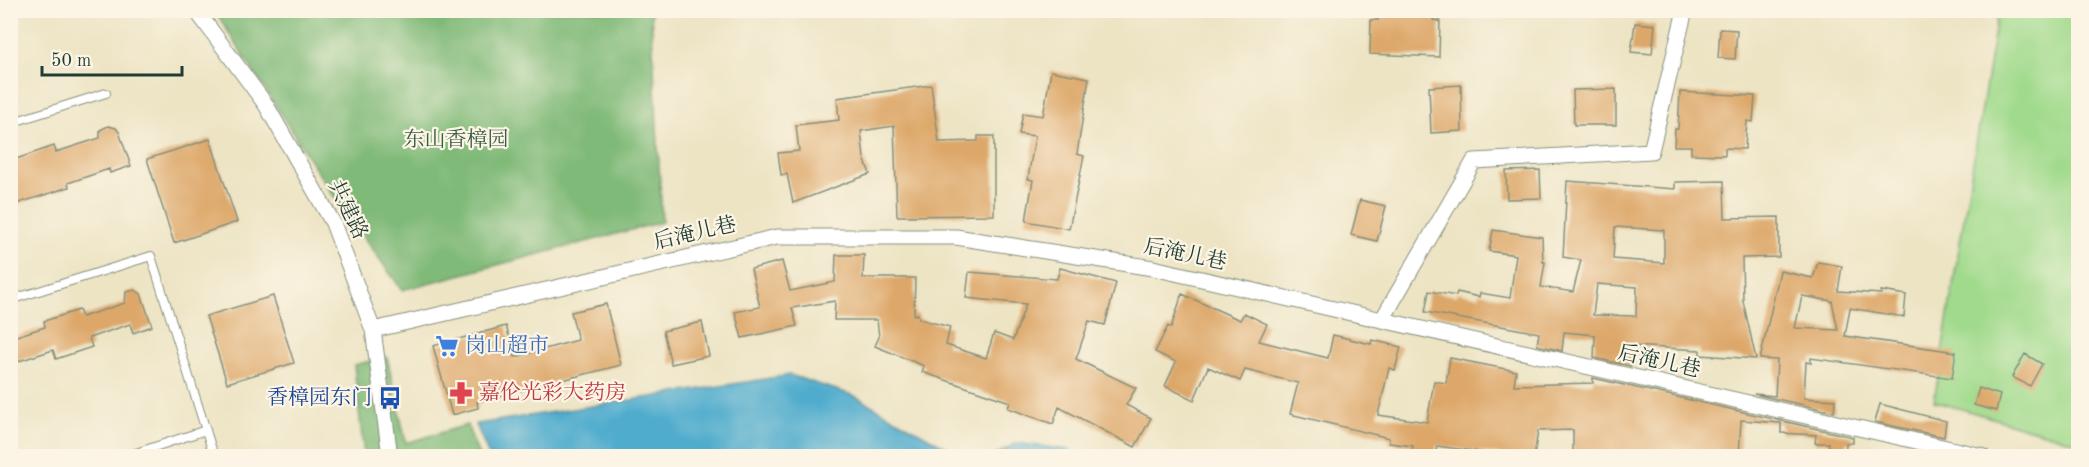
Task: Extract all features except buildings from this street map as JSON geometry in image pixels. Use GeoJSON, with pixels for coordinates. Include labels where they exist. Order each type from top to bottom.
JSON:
{"type":"FeatureCollection","features":[{"type":"Feature","properties":{"kind":"street","name":"共建路"},"geometry":{"type":"LineString","coordinates":[[196,10],[266,105],[333,223],[373,330],[390,456]]}},
{"type":"Feature","properties":{"kind":"street"},"geometry":{"type":"LineString","coordinates":[[1382,320],[1474,161],[1651,151],[1685,10]]}},
{"type":"Feature","properties":{"kind":"street","name":"后淹儿巷"},"geometry":{"type":"LineString","coordinates":[[373,330],[777,237],[956,237],[1153,268],[1982,456]]}},
{"type":"Feature","properties":{"kind":"lane"},"geometry":{"type":"LineString","coordinates":[[10,123],[106,93]]}},
{"type":"Feature","properties":{"kind":"lane"},"geometry":{"type":"LineString","coordinates":[[10,300],[151,256],[214,456]]}},
{"type":"Feature","properties":{"kind":"lane"},"geometry":{"type":"LineString","coordinates":[[127,456],[206,430]]}},
{"type":"Feature","properties":{"kind":"green space","name":"东山香樟园"},"geometry":{"type":"Polygon","coordinates":[[[215,11],[651,11],[662,222],[402,290],[330,191],[215,11]]]}},
{"type":"Feature","properties":{"kind":"green space"},"geometry":{"type":"Polygon","coordinates":[[[1998,11],[2078,11],[2078,443],[1934,401],[1998,11]]]}},
{"type":"Feature","properties":{"kind":"green space"},"geometry":{"type":"Polygon","coordinates":[[[387,357],[406,443],[467,425],[479,456],[364,456],[354,365],[387,357]]]}},
{"type":"Feature","properties":{"kind":"water"},"geometry":{"type":"Polygon","coordinates":[[[790,375],[855,396],[962,456],[489,456],[476,424],[790,375]]]}},
{"type":"Feature","properties":{"kind":"water"},"geometry":{"type":"Polygon","coordinates":[[[1016,443],[1069,450],[1081,456],[994,456],[1016,443]]]}},
{"type":"Feature","properties":{"kind":"place","name":"岗山超市"},"geometry":{"type":"Point","coordinates":[447,346]}},
{"type":"Feature","properties":{"kind":"place","name":"嘉伦光彩大药房"},"geometry":{"type":"Point","coordinates":[461,393]}},
{"type":"Feature","properties":{"kind":"place","name":"香樟园东门"},"geometry":{"type":"Point","coordinates":[390,398]}}]}
